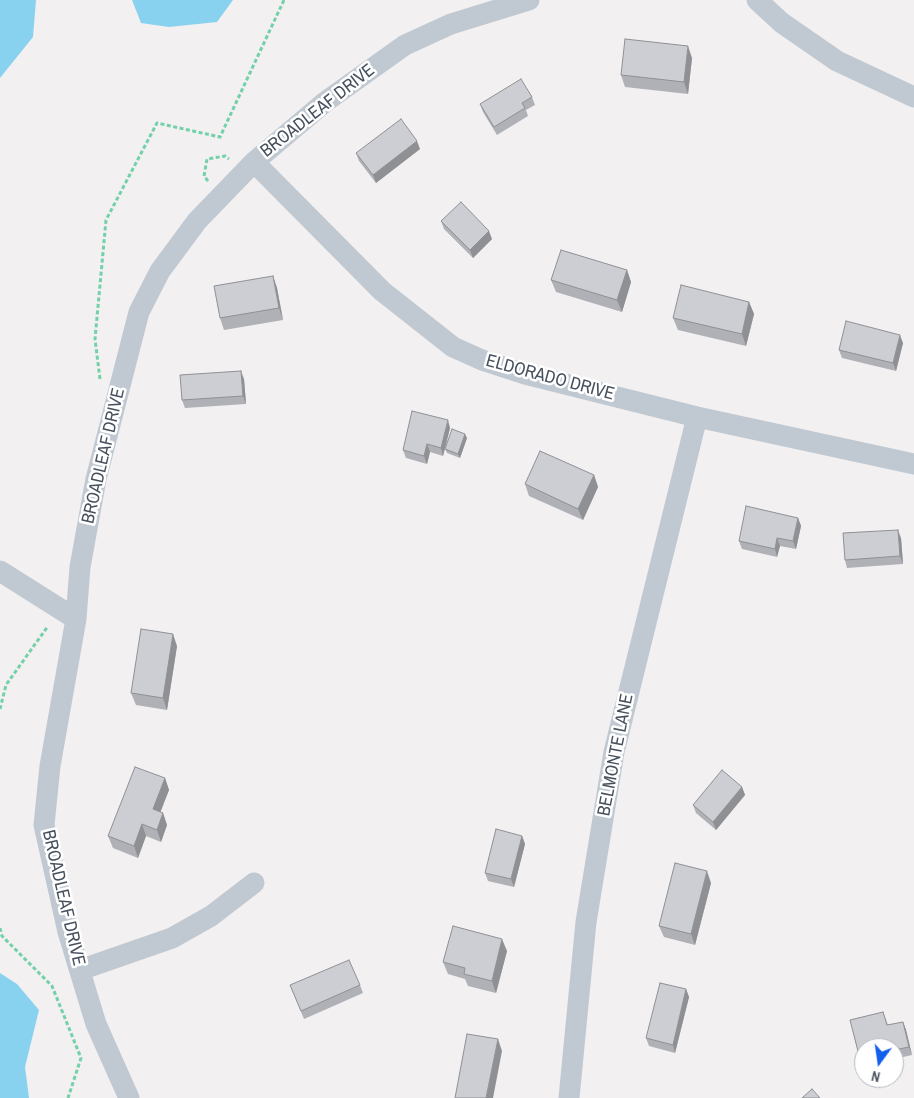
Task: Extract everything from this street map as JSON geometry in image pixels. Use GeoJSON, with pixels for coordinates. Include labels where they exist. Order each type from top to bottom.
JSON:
{"type":"FeatureCollection","features":[{"type":"Feature","properties":{"kind":"street","name":"BROADLEAF DRIVE"},"geometry":{"type":"LineString","coordinates":[[129,1098],[96,1024],[68,932],[44,824],[69,615],[96,479],[139,312],[160,270],[192,228],[254,162],[325,102],[404,45],[450,24],[529,0]]}},
{"type":"Feature","properties":{"kind":"street"},"geometry":{"type":"LineString","coordinates":[[757,0],[782,23],[837,61],[914,97]]}},
{"type":"Feature","properties":{"kind":"street","name":"ELDORADO DRIVE"},"geometry":{"type":"LineString","coordinates":[[254,162],[382,291],[453,347],[482,360],[525,374],[697,417],[914,464]]}},
{"type":"Feature","properties":{"kind":"street","name":"BELMONTE LANE"},"geometry":{"type":"LineString","coordinates":[[569,1098],[586,922],[614,752],[697,417]]}},
{"type":"Feature","properties":{"kind":"street"},"geometry":{"type":"LineString","coordinates":[[0,571],[69,615]]}},
{"type":"Feature","properties":{"kind":"street"},"geometry":{"type":"LineString","coordinates":[[80,970],[172,938],[211,916],[254,883]]}},
{"type":"Feature","properties":{"kind":"path"},"geometry":{"type":"LineString","coordinates":[[100,384],[95,339],[106,220],[157,124],[220,138],[284,0]]}},
{"type":"Feature","properties":{"kind":"path"},"geometry":{"type":"LineString","coordinates":[[0,709],[6,685],[49,624],[69,615]]}},
{"type":"Feature","properties":{"kind":"path"},"geometry":{"type":"LineString","coordinates":[[0,928],[2,936],[52,986],[81,1058],[68,1098]]}},
{"type":"Feature","properties":{"kind":"water"},"geometry":{"type":"Polygon","coordinates":[[[0,0],[36,0],[33,37],[0,78],[0,0]]]}},
{"type":"Feature","properties":{"kind":"water"},"geometry":{"type":"Polygon","coordinates":[[[132,0],[233,0],[217,22],[169,27],[141,23],[132,0]]]}},
{"type":"Feature","properties":{"kind":"water"},"geometry":{"type":"Polygon","coordinates":[[[0,973],[17,984],[39,1010],[25,1067],[29,1098],[0,1098],[0,973]]]}},
{"type":"Feature","properties":{"kind":"building"},"geometry":{"type":"Polygon","coordinates":[[[625,39],[688,46],[684,82],[621,75],[625,39]]]}},
{"type":"Feature","properties":{"kind":"building"},"geometry":{"type":"Polygon","coordinates":[[[521,79],[532,97],[522,103],[525,108],[494,127],[480,104],[521,79]]]}},
{"type":"Feature","properties":{"kind":"building"},"geometry":{"type":"Polygon","coordinates":[[[401,119],[417,141],[373,175],[356,153],[401,119]]]}},
{"type":"Feature","properties":{"kind":"building"},"geometry":{"type":"Polygon","coordinates":[[[461,202],[489,231],[470,250],[441,221],[461,202]]]}},
{"type":"Feature","properties":{"kind":"building"},"geometry":{"type":"Polygon","coordinates":[[[561,250],[627,270],[617,300],[551,280],[561,250]]]}},
{"type":"Feature","properties":{"kind":"building"},"geometry":{"type":"Polygon","coordinates":[[[273,276],[279,308],[220,318],[214,286],[273,276]]]}},
{"type":"Feature","properties":{"kind":"building"},"geometry":{"type":"Polygon","coordinates":[[[681,285],[749,302],[742,334],[673,318],[681,285]]]}},
{"type":"Feature","properties":{"kind":"building"},"geometry":{"type":"Polygon","coordinates":[[[846,321],[900,335],[893,363],[839,350],[846,321]]]}},
{"type":"Feature","properties":{"kind":"building"},"geometry":{"type":"Polygon","coordinates":[[[241,371],[243,396],[182,400],[180,375],[241,371]]]}},
{"type":"Feature","properties":{"kind":"building"},"geometry":{"type":"Polygon","coordinates":[[[412,411],[448,420],[441,448],[427,444],[424,456],[403,450],[412,411]]]}},
{"type":"Feature","properties":{"kind":"building"},"geometry":{"type":"Polygon","coordinates":[[[452,429],[465,434],[458,454],[445,449],[452,429]]]}},
{"type":"Feature","properties":{"kind":"building"},"geometry":{"type":"Polygon","coordinates":[[[540,451],[594,475],[578,509],[525,484],[540,451]]]}},
{"type":"Feature","properties":{"kind":"building"},"geometry":{"type":"Polygon","coordinates":[[[746,506],[798,518],[793,541],[777,538],[775,549],[739,541],[746,506]]]}},
{"type":"Feature","properties":{"kind":"building"},"geometry":{"type":"Polygon","coordinates":[[[898,530],[900,556],[845,560],[843,533],[898,530]]]}},
{"type":"Feature","properties":{"kind":"building"},"geometry":{"type":"Polygon","coordinates":[[[141,629],[173,634],[163,698],[131,693],[141,629]]]}},
{"type":"Feature","properties":{"kind":"building"},"geometry":{"type":"Polygon","coordinates":[[[135,767],[165,778],[153,809],[163,813],[157,830],[142,824],[134,846],[108,836],[135,767]]]}},
{"type":"Feature","properties":{"kind":"building"},"geometry":{"type":"Polygon","coordinates":[[[722,770],[742,787],[713,822],[693,805],[722,770]]]}},
{"type":"Feature","properties":{"kind":"building"},"geometry":{"type":"Polygon","coordinates":[[[496,829],[522,836],[511,879],[485,873],[496,829]]]}},
{"type":"Feature","properties":{"kind":"building"},"geometry":{"type":"Polygon","coordinates":[[[675,863],[707,871],[691,934],[659,926],[675,863]]]}},
{"type":"Feature","properties":{"kind":"building"},"geometry":{"type":"Polygon","coordinates":[[[453,926],[502,939],[492,981],[464,974],[465,968],[443,962],[453,926]]]}},
{"type":"Feature","properties":{"kind":"building"},"geometry":{"type":"Polygon","coordinates":[[[349,960],[360,985],[301,1011],[290,985],[349,960]]]}},
{"type":"Feature","properties":{"kind":"building"},"geometry":{"type":"Polygon","coordinates":[[[660,983],[686,989],[673,1045],[646,1038],[660,983]]]}},
{"type":"Feature","properties":{"kind":"building"},"geometry":{"type":"Polygon","coordinates":[[[883,1012],[887,1025],[903,1022],[909,1047],[904,1048],[904,1038],[855,1038],[850,1020],[883,1012]]]}},
{"type":"Feature","properties":{"kind":"building"},"geometry":{"type":"Polygon","coordinates":[[[467,1034],[498,1039],[486,1098],[455,1098],[467,1034]]]}},
{"type":"Feature","properties":{"kind":"building"},"geometry":{"type":"Polygon","coordinates":[[[812,1089],[820,1098],[802,1098],[812,1089]]]}}]}
